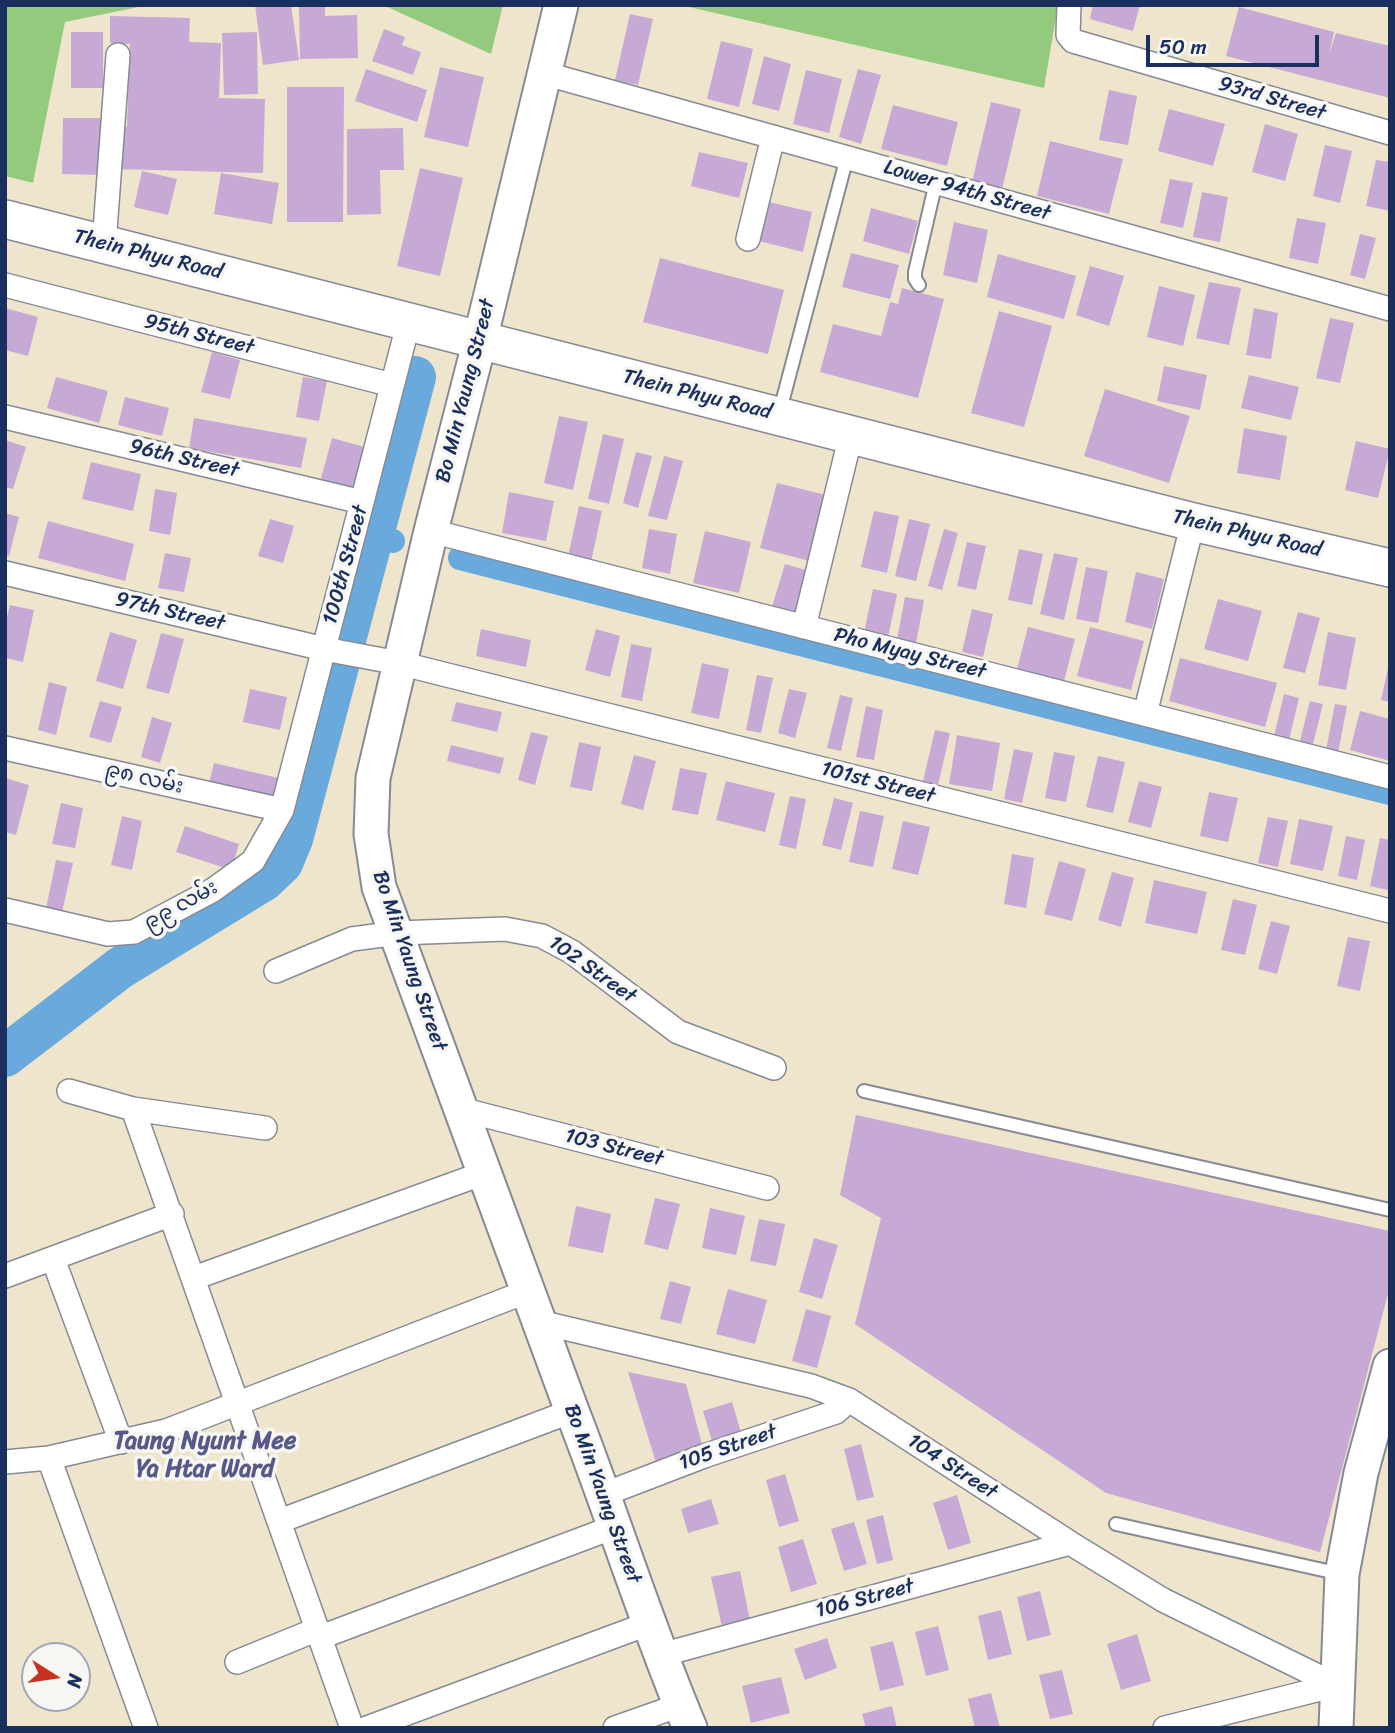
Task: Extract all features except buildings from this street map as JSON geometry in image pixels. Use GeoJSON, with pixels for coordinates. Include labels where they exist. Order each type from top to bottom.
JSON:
{"type":"FeatureCollection","features":[{"type":"Feature","properties":{"kind":"main road","name":"Bo Min Yaung Street"},"geometry":{"type":"LineString","coordinates":[[561,5],[399,663],[373,778],[371,834],[379,887],[685,1716]]}},
{"type":"Feature","properties":{"kind":"main road","name":"Thein Phyu Road"},"geometry":{"type":"LineString","coordinates":[[5,219],[1193,522],[1390,568]]}},
{"type":"Feature","properties":{"kind":"main road"},"geometry":{"type":"LineString","coordinates":[[1336,1728],[1342,1574],[1361,1473],[1390,1366]]}},
{"type":"Feature","properties":{"kind":"street","name":"93rd Street"},"geometry":{"type":"LineString","coordinates":[[1069,5],[1068,35],[1073,41],[1390,132]]}},
{"type":"Feature","properties":{"kind":"street"},"geometry":{"type":"LineString","coordinates":[[104,244],[118,55]]}},
{"type":"Feature","properties":{"kind":"street","name":"Lower 94th Street"},"geometry":{"type":"LineString","coordinates":[[543,73],[1390,309]]}},
{"type":"Feature","properties":{"kind":"street"},"geometry":{"type":"LineString","coordinates":[[748,239],[773,137]]}},
{"type":"Feature","properties":{"kind":"street","name":"95th Street"},"geometry":{"type":"LineString","coordinates":[[5,285],[392,385]]}},
{"type":"Feature","properties":{"kind":"street","name":"100th Street"},"geometry":{"type":"LineString","coordinates":[[282,810],[329,650],[362,502],[409,321]]}},
{"type":"Feature","properties":{"kind":"street","name":"96th Street"},"geometry":{"type":"LineString","coordinates":[[5,417],[362,502]]}},
{"type":"Feature","properties":{"kind":"street"},"geometry":{"type":"LineString","coordinates":[[804,627],[851,435]]}},
{"type":"Feature","properties":{"kind":"street"},"geometry":{"type":"LineString","coordinates":[[1145,714],[1193,522]]}},
{"type":"Feature","properties":{"kind":"street","name":"Pho Myay Street"},"geometry":{"type":"LineString","coordinates":[[431,531],[1390,777]]}},
{"type":"Feature","properties":{"kind":"street","name":"97th Street"},"geometry":{"type":"LineString","coordinates":[[5,573],[367,657]]}},
{"type":"Feature","properties":{"kind":"street","name":"101st Street"},"geometry":{"type":"LineString","coordinates":[[367,657],[1390,911]]}},
{"type":"Feature","properties":{"kind":"street","name":"၉၈ လမ်း"},"geometry":{"type":"LineString","coordinates":[[5,748],[282,810]]}},
{"type":"Feature","properties":{"kind":"street","name":"၉၉ လမ်း"},"geometry":{"type":"LineString","coordinates":[[5,910],[108,934],[134,932],[213,890],[253,862],[282,810]]}},
{"type":"Feature","properties":{"kind":"street","name":"102 Street"},"geometry":{"type":"LineString","coordinates":[[276,971],[352,939],[398,933],[505,929],[542,936],[572,952],[678,1032],[774,1068]]}},
{"type":"Feature","properties":{"kind":"street"},"geometry":{"type":"LineString","coordinates":[[69,1091],[133,1109],[265,1128]]}},
{"type":"Feature","properties":{"kind":"street"},"geometry":{"type":"LineString","coordinates":[[133,1109],[352,1728]]}},
{"type":"Feature","properties":{"kind":"street","name":"103 Street"},"geometry":{"type":"LineString","coordinates":[[460,1109],[767,1188]]}},
{"type":"Feature","properties":{"kind":"street"},"geometry":{"type":"LineString","coordinates":[[194,1278],[484,1173]]}},
{"type":"Feature","properties":{"kind":"street"},"geometry":{"type":"LineString","coordinates":[[5,1276],[172,1214]]}},
{"type":"Feature","properties":{"kind":"street"},"geometry":{"type":"LineString","coordinates":[[53,1259],[121,1442]]}},
{"type":"Feature","properties":{"kind":"street"},"geometry":{"type":"LineString","coordinates":[[5,1462],[49,1458],[166,1431],[238,1402],[533,1306]]}},
{"type":"Feature","properties":{"kind":"street","name":"104 Street"},"geometry":{"type":"LineString","coordinates":[[533,1306],[811,1386],[849,1400],[1163,1600],[1336,1685]]}},
{"type":"Feature","properties":{"kind":"street","name":"105 Street"},"geometry":{"type":"LineString","coordinates":[[605,1494],[704,1456],[836,1412],[849,1400]]}},
{"type":"Feature","properties":{"kind":"street"},"geometry":{"type":"LineString","coordinates":[[280,1521],[572,1411]]}},
{"type":"Feature","properties":{"kind":"street"},"geometry":{"type":"LineString","coordinates":[[49,1458],[146,1728]]}},
{"type":"Feature","properties":{"kind":"street"},"geometry":{"type":"LineString","coordinates":[[237,1662],[614,1527]]}},
{"type":"Feature","properties":{"kind":"street","name":"106 Street"},"geometry":{"type":"LineString","coordinates":[[661,1655],[1070,1543]]}},
{"type":"Feature","properties":{"kind":"street"},"geometry":{"type":"LineString","coordinates":[[367,1728],[650,1623]]}},
{"type":"Feature","properties":{"kind":"street"},"geometry":{"type":"LineString","coordinates":[[1165,1728],[1336,1685]]}},
{"type":"Feature","properties":{"kind":"street"},"geometry":{"type":"LineString","coordinates":[[615,1728],[685,1716]]}},
{"type":"Feature","properties":{"kind":"lane"},"geometry":{"type":"LineString","coordinates":[[779,416],[847,157]]}},
{"type":"Feature","properties":{"kind":"lane"},"geometry":{"type":"LineString","coordinates":[[919,285],[915,272],[936,182]]}},
{"type":"Feature","properties":{"kind":"lane"},"geometry":{"type":"LineString","coordinates":[[864,1091],[1390,1210]]}},
{"type":"Feature","properties":{"kind":"lane"},"geometry":{"type":"LineString","coordinates":[[1116,1524],[1342,1574]]}},
{"type":"Feature","properties":{"kind":"green space"},"geometry":{"type":"Polygon","coordinates":[[[5,5],[148,5],[65,22],[33,183],[5,176],[5,5]]]}},
{"type":"Feature","properties":{"kind":"green space"},"geometry":{"type":"Polygon","coordinates":[[[383,5],[503,5],[491,54],[383,5]]]}},
{"type":"Feature","properties":{"kind":"green space"},"geometry":{"type":"Polygon","coordinates":[[[680,5],[1058,5],[1044,88],[680,5]]]}},
{"type":"Feature","properties":{"kind":"waterway"},"geometry":{"type":"LineString","coordinates":[[5,1056],[120,968],[264,880],[282,863],[292,839],[415,377]]}},
{"type":"Feature","properties":{"kind":"waterway"},"geometry":{"type":"LineString","coordinates":[[374,536],[393,541]]}},
{"type":"Feature","properties":{"kind":"waterway"},"geometry":{"type":"LineString","coordinates":[[460,558],[1390,793]]}},
{"type":"Feature","properties":{"kind":"district","name":"Taung Nyunt Mee Ya Htar Ward"},"geometry":{"type":"Point","coordinates":[205,1456]}}]}
